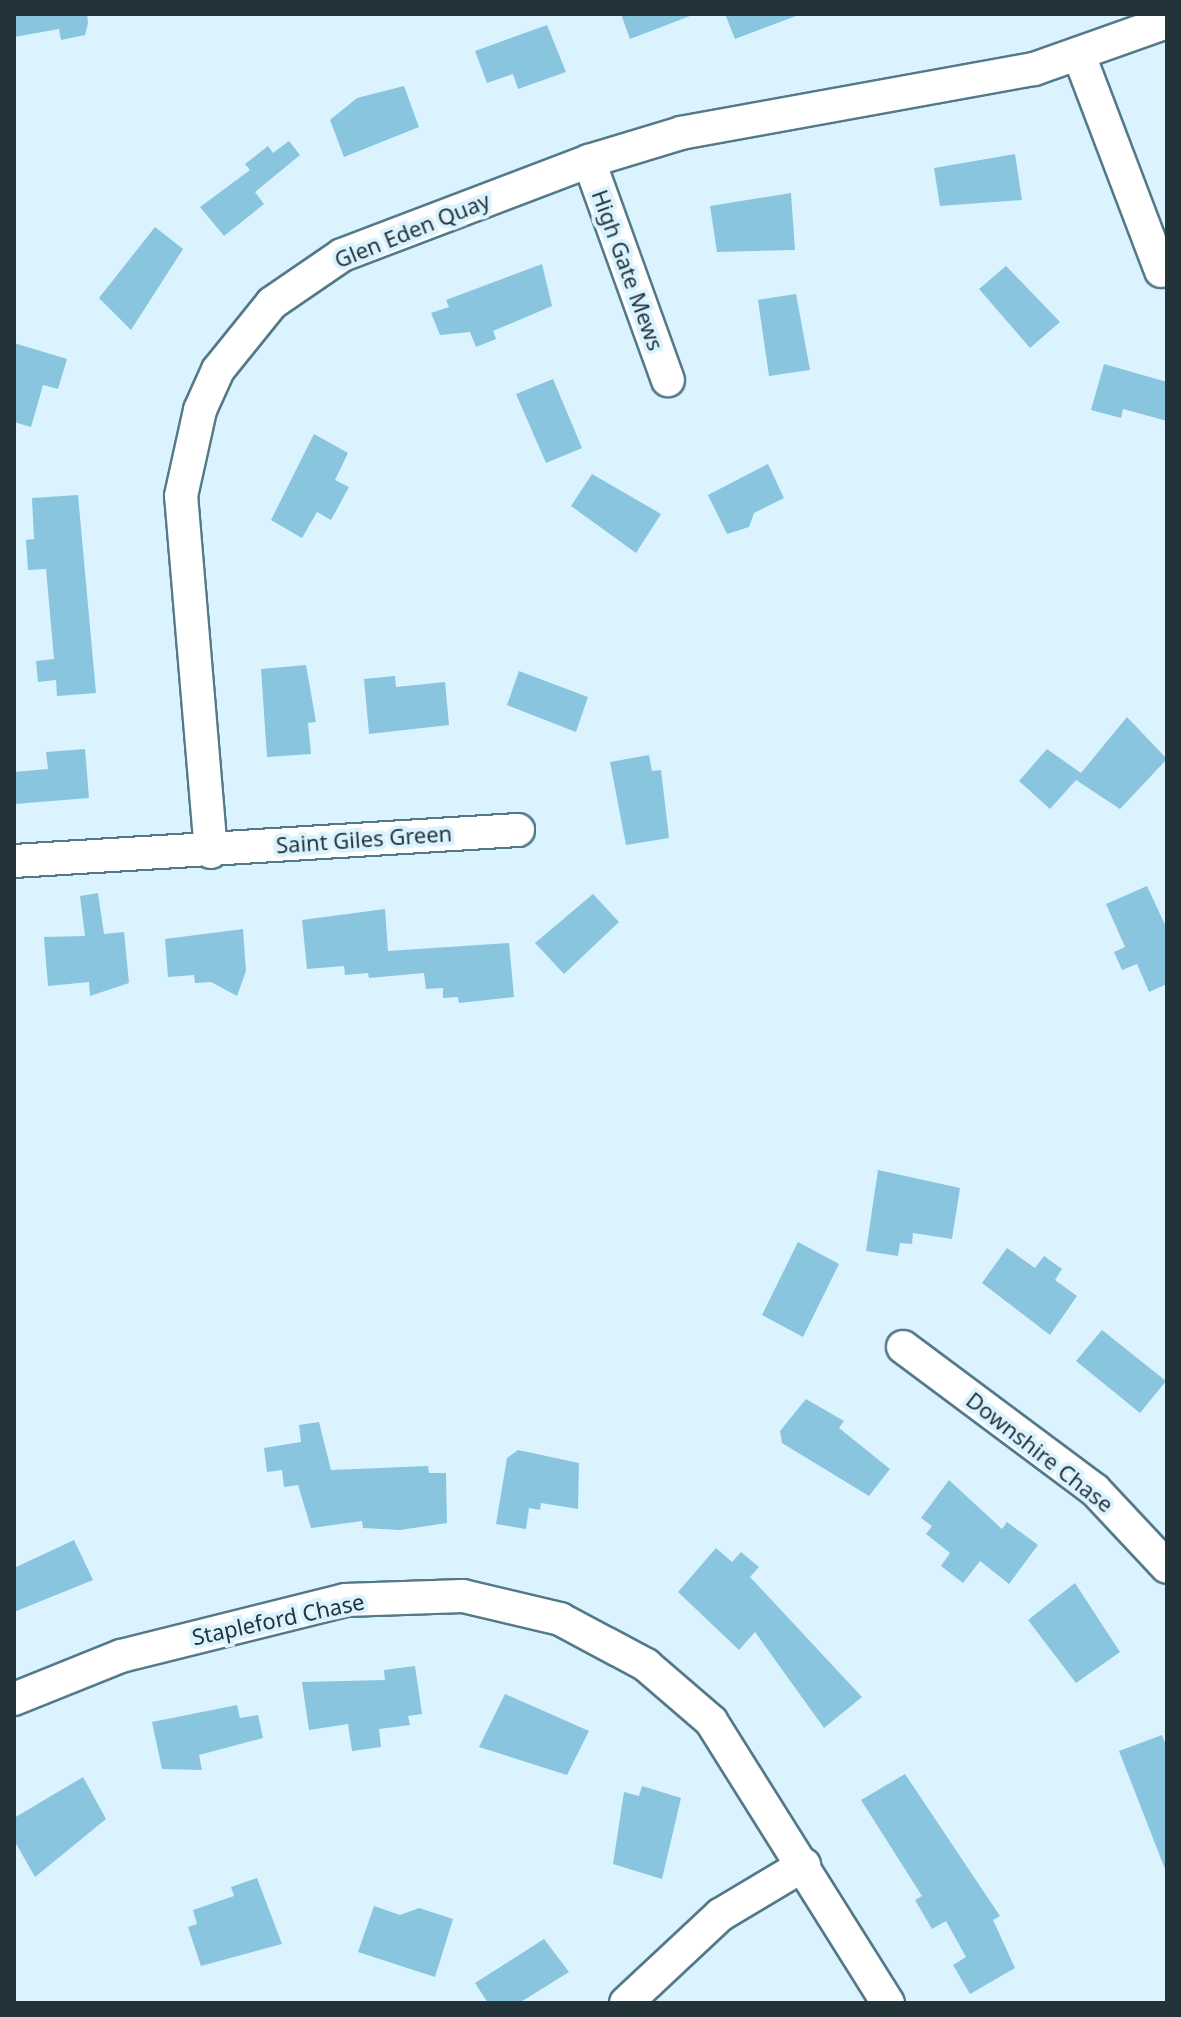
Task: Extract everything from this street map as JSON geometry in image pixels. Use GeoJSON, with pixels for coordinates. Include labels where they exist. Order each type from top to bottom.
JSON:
{"type":"FeatureCollection","features":[{"type":"Feature","properties":{"kind":"street","name":"Glen Eden Quay"},"geometry":{"type":"LineString","coordinates":[[211,852],[181,496],[200,410],[218,370],[272,303],[342,255],[589,161],[681,133],[964,85],[1079,55],[1167,22]]}},
{"type":"Feature","properties":{"kind":"street"},"geometry":{"type":"LineString","coordinates":[[1079,55],[1161,271]]}},
{"type":"Feature","properties":{"kind":"street","name":"High Gate Mews"},"geometry":{"type":"LineString","coordinates":[[589,161],[668,380]]}},
{"type":"Feature","properties":{"kind":"street","name":"Saint Giles Green"},"geometry":{"type":"LineString","coordinates":[[211,852],[518,830]]}},
{"type":"Feature","properties":{"kind":"street"},"geometry":{"type":"LineString","coordinates":[[14,861],[211,852]]}},
{"type":"Feature","properties":{"kind":"street","name":"Downshire Chase"},"geometry":{"type":"LineString","coordinates":[[903,1347],[1095,1490],[1167,1567]]}},
{"type":"Feature","properties":{"kind":"street","name":"Stapleford Chase"},"geometry":{"type":"LineString","coordinates":[[14,1699],[121,1656],[345,1600],[448,1596],[512,1604],[605,1640],[677,1688],[740,1758],[888,2003]]}},
{"type":"Feature","properties":{"kind":"street"},"geometry":{"type":"LineString","coordinates":[[626,2003],[720,1915],[804,1865]]}},
{"type":"Feature","properties":{"kind":"building"},"geometry":{"type":"Polygon","coordinates":[[[14,14],[87,14],[88,23],[85,35],[61,40],[59,29],[14,37],[14,14]]]}},
{"type":"Feature","properties":{"kind":"building"},"geometry":{"type":"Polygon","coordinates":[[[621,14],[690,14],[690,16],[630,39],[621,14]]]}},
{"type":"Feature","properties":{"kind":"building"},"geometry":{"type":"Polygon","coordinates":[[[725,14],[795,14],[796,16],[735,39],[725,14]]]}},
{"type":"Feature","properties":{"kind":"building"},"geometry":{"type":"Polygon","coordinates":[[[547,25],[566,72],[518,89],[513,74],[487,83],[475,51],[547,25]]]}},
{"type":"Feature","properties":{"kind":"building"},"geometry":{"type":"Polygon","coordinates":[[[404,86],[419,127],[344,157],[330,120],[357,98],[404,86]]]}},
{"type":"Feature","properties":{"kind":"building"},"geometry":{"type":"Polygon","coordinates":[[[289,141],[300,155],[255,192],[264,204],[224,236],[200,207],[250,170],[245,164],[268,146],[273,153],[289,141]]]}},
{"type":"Feature","properties":{"kind":"building"},"geometry":{"type":"Polygon","coordinates":[[[1015,154],[1022,200],[940,206],[934,168],[1015,154]]]}},
{"type":"Feature","properties":{"kind":"building"},"geometry":{"type":"Polygon","coordinates":[[[791,193],[795,250],[717,252],[710,206],[791,193]]]}},
{"type":"Feature","properties":{"kind":"building"},"geometry":{"type":"Polygon","coordinates":[[[155,227],[183,249],[131,330],[99,298],[155,227]]]}},
{"type":"Feature","properties":{"kind":"building"},"geometry":{"type":"Polygon","coordinates":[[[542,264],[552,306],[493,331],[496,339],[476,347],[470,332],[440,335],[431,313],[449,307],[446,300],[542,264]]]}},
{"type":"Feature","properties":{"kind":"building"},"geometry":{"type":"Polygon","coordinates":[[[1006,266],[1060,322],[1030,348],[979,289],[1006,266]]]}},
{"type":"Feature","properties":{"kind":"building"},"geometry":{"type":"Polygon","coordinates":[[[796,294],[810,370],[769,376],[758,300],[796,294]]]}},
{"type":"Feature","properties":{"kind":"building"},"geometry":{"type":"Polygon","coordinates":[[[14,343],[67,359],[58,389],[43,385],[31,427],[14,422],[14,343]]]}},
{"type":"Feature","properties":{"kind":"building"},"geometry":{"type":"Polygon","coordinates":[[[1104,364],[1167,382],[1167,421],[1123,409],[1121,418],[1091,410],[1104,364]]]}},
{"type":"Feature","properties":{"kind":"building"},"geometry":{"type":"Polygon","coordinates":[[[553,379],[582,448],[546,463],[516,394],[553,379]]]}},
{"type":"Feature","properties":{"kind":"building"},"geometry":{"type":"Polygon","coordinates":[[[314,434],[348,453],[335,480],[349,487],[331,520],[317,512],[302,538],[271,520],[314,434]]]}},
{"type":"Feature","properties":{"kind":"building"},"geometry":{"type":"Polygon","coordinates":[[[768,464],[784,498],[754,513],[749,527],[727,534],[708,495],[768,464]]]}},
{"type":"Feature","properties":{"kind":"building"},"geometry":{"type":"Polygon","coordinates":[[[592,474],[661,514],[636,553],[571,506],[592,474]]]}},
{"type":"Feature","properties":{"kind":"building"},"geometry":{"type":"Polygon","coordinates":[[[78,495],[96,693],[57,696],[56,680],[38,682],[36,661],[54,659],[46,569],[28,570],[26,540],[34,539],[32,498],[78,495]]]}},
{"type":"Feature","properties":{"kind":"building"},"geometry":{"type":"Polygon","coordinates":[[[306,665],[316,722],[308,723],[311,754],[267,757],[261,669],[306,665]]]}},
{"type":"Feature","properties":{"kind":"building"},"geometry":{"type":"Polygon","coordinates":[[[519,671],[588,697],[576,732],[507,705],[519,671]]]}},
{"type":"Feature","properties":{"kind":"building"},"geometry":{"type":"Polygon","coordinates":[[[395,676],[396,687],[445,682],[449,725],[369,734],[364,679],[395,676]]]}},
{"type":"Feature","properties":{"kind":"building"},"geometry":{"type":"Polygon","coordinates":[[[1127,717],[1167,759],[1120,809],[1076,780],[1050,809],[1019,781],[1047,749],[1081,773],[1127,717]]]}},
{"type":"Feature","properties":{"kind":"building"},"geometry":{"type":"Polygon","coordinates":[[[85,749],[89,798],[14,804],[14,772],[48,769],[46,752],[85,749]]]}},
{"type":"Feature","properties":{"kind":"building"},"geometry":{"type":"Polygon","coordinates":[[[649,755],[652,771],[661,770],[669,838],[626,845],[610,762],[649,755]]]}},
{"type":"Feature","properties":{"kind":"building"},"geometry":{"type":"Polygon","coordinates":[[[1147,886],[1167,929],[1167,984],[1149,992],[1137,964],[1122,970],[1114,952],[1125,947],[1106,904],[1147,886]]]}},
{"type":"Feature","properties":{"kind":"building"},"geometry":{"type":"Polygon","coordinates":[[[98,893],[104,934],[124,932],[129,983],[90,996],[89,982],[48,986],[44,937],[85,936],[80,896],[98,893]]]}},
{"type":"Feature","properties":{"kind":"building"},"geometry":{"type":"Polygon","coordinates":[[[593,894],[619,922],[564,974],[535,943],[593,894]]]}},
{"type":"Feature","properties":{"kind":"building"},"geometry":{"type":"Polygon","coordinates":[[[385,909],[388,951],[509,943],[514,997],[459,1003],[458,997],[443,998],[443,988],[426,989],[424,973],[369,978],[368,973],[345,975],[344,966],[307,969],[302,920],[385,909]]]}},
{"type":"Feature","properties":{"kind":"building"},"geometry":{"type":"Polygon","coordinates":[[[243,929],[246,971],[237,996],[211,982],[195,983],[194,975],[168,977],[165,939],[243,929]]]}},
{"type":"Feature","properties":{"kind":"building"},"geometry":{"type":"Polygon","coordinates":[[[878,1170],[960,1188],[952,1239],[913,1233],[912,1244],[900,1243],[898,1256],[866,1251],[878,1170]]]}},
{"type":"Feature","properties":{"kind":"building"},"geometry":{"type":"Polygon","coordinates":[[[798,1242],[839,1264],[803,1337],[762,1315],[798,1242]]]}},
{"type":"Feature","properties":{"kind":"building"},"geometry":{"type":"Polygon","coordinates":[[[1007,1248],[1035,1268],[1044,1256],[1062,1269],[1055,1280],[1077,1296],[1050,1335],[982,1283],[1007,1248]]]}},
{"type":"Feature","properties":{"kind":"building"},"geometry":{"type":"Polygon","coordinates":[[[1102,1330],[1166,1381],[1140,1413],[1076,1361],[1102,1330]]]}},
{"type":"Feature","properties":{"kind":"building"},"geometry":{"type":"Polygon","coordinates":[[[806,1399],[844,1421],[839,1428],[890,1469],[869,1496],[782,1443],[780,1431],[806,1399]]]}},
{"type":"Feature","properties":{"kind":"building"},"geometry":{"type":"Polygon","coordinates":[[[319,1422],[331,1470],[428,1466],[429,1473],[446,1473],[447,1523],[400,1530],[363,1528],[362,1521],[311,1528],[298,1485],[284,1487],[282,1470],[267,1472],[264,1448],[301,1442],[299,1425],[319,1422]]]}},
{"type":"Feature","properties":{"kind":"building"},"geometry":{"type":"Polygon","coordinates":[[[518,1450],[579,1463],[578,1509],[541,1503],[540,1510],[529,1508],[526,1529],[496,1524],[507,1458],[518,1450]]]}},
{"type":"Feature","properties":{"kind":"building"},"geometry":{"type":"Polygon","coordinates":[[[949,1480],[1002,1529],[1007,1522],[1038,1545],[1009,1584],[980,1561],[963,1583],[941,1566],[950,1553],[926,1534],[932,1526],[921,1518],[949,1480]]]}},
{"type":"Feature","properties":{"kind":"building"},"geometry":{"type":"Polygon","coordinates":[[[74,1540],[93,1580],[14,1612],[14,1568],[74,1540]]]}},
{"type":"Feature","properties":{"kind":"building"},"geometry":{"type":"Polygon","coordinates":[[[716,1548],[732,1562],[741,1552],[759,1567],[750,1577],[862,1697],[824,1728],[755,1632],[739,1650],[678,1592],[716,1548]]]}},
{"type":"Feature","properties":{"kind":"building"},"geometry":{"type":"Polygon","coordinates":[[[1075,1583],[1120,1652],[1076,1683],[1028,1620],[1075,1583]]]}},
{"type":"Feature","properties":{"kind":"building"},"geometry":{"type":"Polygon","coordinates":[[[415,1666],[422,1714],[408,1716],[410,1725],[379,1729],[381,1747],[352,1751],[348,1724],[309,1730],[302,1682],[385,1680],[384,1670],[415,1666]]]}},
{"type":"Feature","properties":{"kind":"building"},"geometry":{"type":"Polygon","coordinates":[[[505,1694],[589,1731],[567,1775],[479,1747],[505,1694]]]}},
{"type":"Feature","properties":{"kind":"building"},"geometry":{"type":"Polygon","coordinates":[[[237,1705],[240,1718],[258,1715],[263,1738],[199,1755],[202,1770],[162,1769],[152,1722],[237,1705]]]}},
{"type":"Feature","properties":{"kind":"building"},"geometry":{"type":"Polygon","coordinates":[[[1162,1735],[1167,1748],[1165,1869],[1119,1751],[1162,1735]]]}},
{"type":"Feature","properties":{"kind":"building"},"geometry":{"type":"Polygon","coordinates":[[[905,1774],[1000,1916],[993,1920],[1015,1968],[970,1994],[953,1965],[966,1957],[946,1921],[932,1929],[915,1900],[922,1896],[861,1800],[905,1774]]]}},
{"type":"Feature","properties":{"kind":"building"},"geometry":{"type":"Polygon","coordinates":[[[83,1777],[106,1819],[35,1877],[14,1840],[14,1818],[83,1777]]]}},
{"type":"Feature","properties":{"kind":"building"},"geometry":{"type":"Polygon","coordinates":[[[642,1786],[681,1798],[662,1879],[613,1864],[624,1792],[639,1796],[642,1786]]]}},
{"type":"Feature","properties":{"kind":"building"},"geometry":{"type":"Polygon","coordinates":[[[257,1878],[282,1944],[201,1966],[188,1927],[197,1924],[193,1910],[234,1896],[231,1887],[257,1878]]]}},
{"type":"Feature","properties":{"kind":"building"},"geometry":{"type":"Polygon","coordinates":[[[374,1906],[400,1915],[419,1908],[453,1919],[435,1977],[358,1952],[374,1906]]]}},
{"type":"Feature","properties":{"kind":"building"},"geometry":{"type":"Polygon","coordinates":[[[544,1939],[569,1972],[519,2003],[488,2003],[475,1983],[544,1939]]]}}]}
